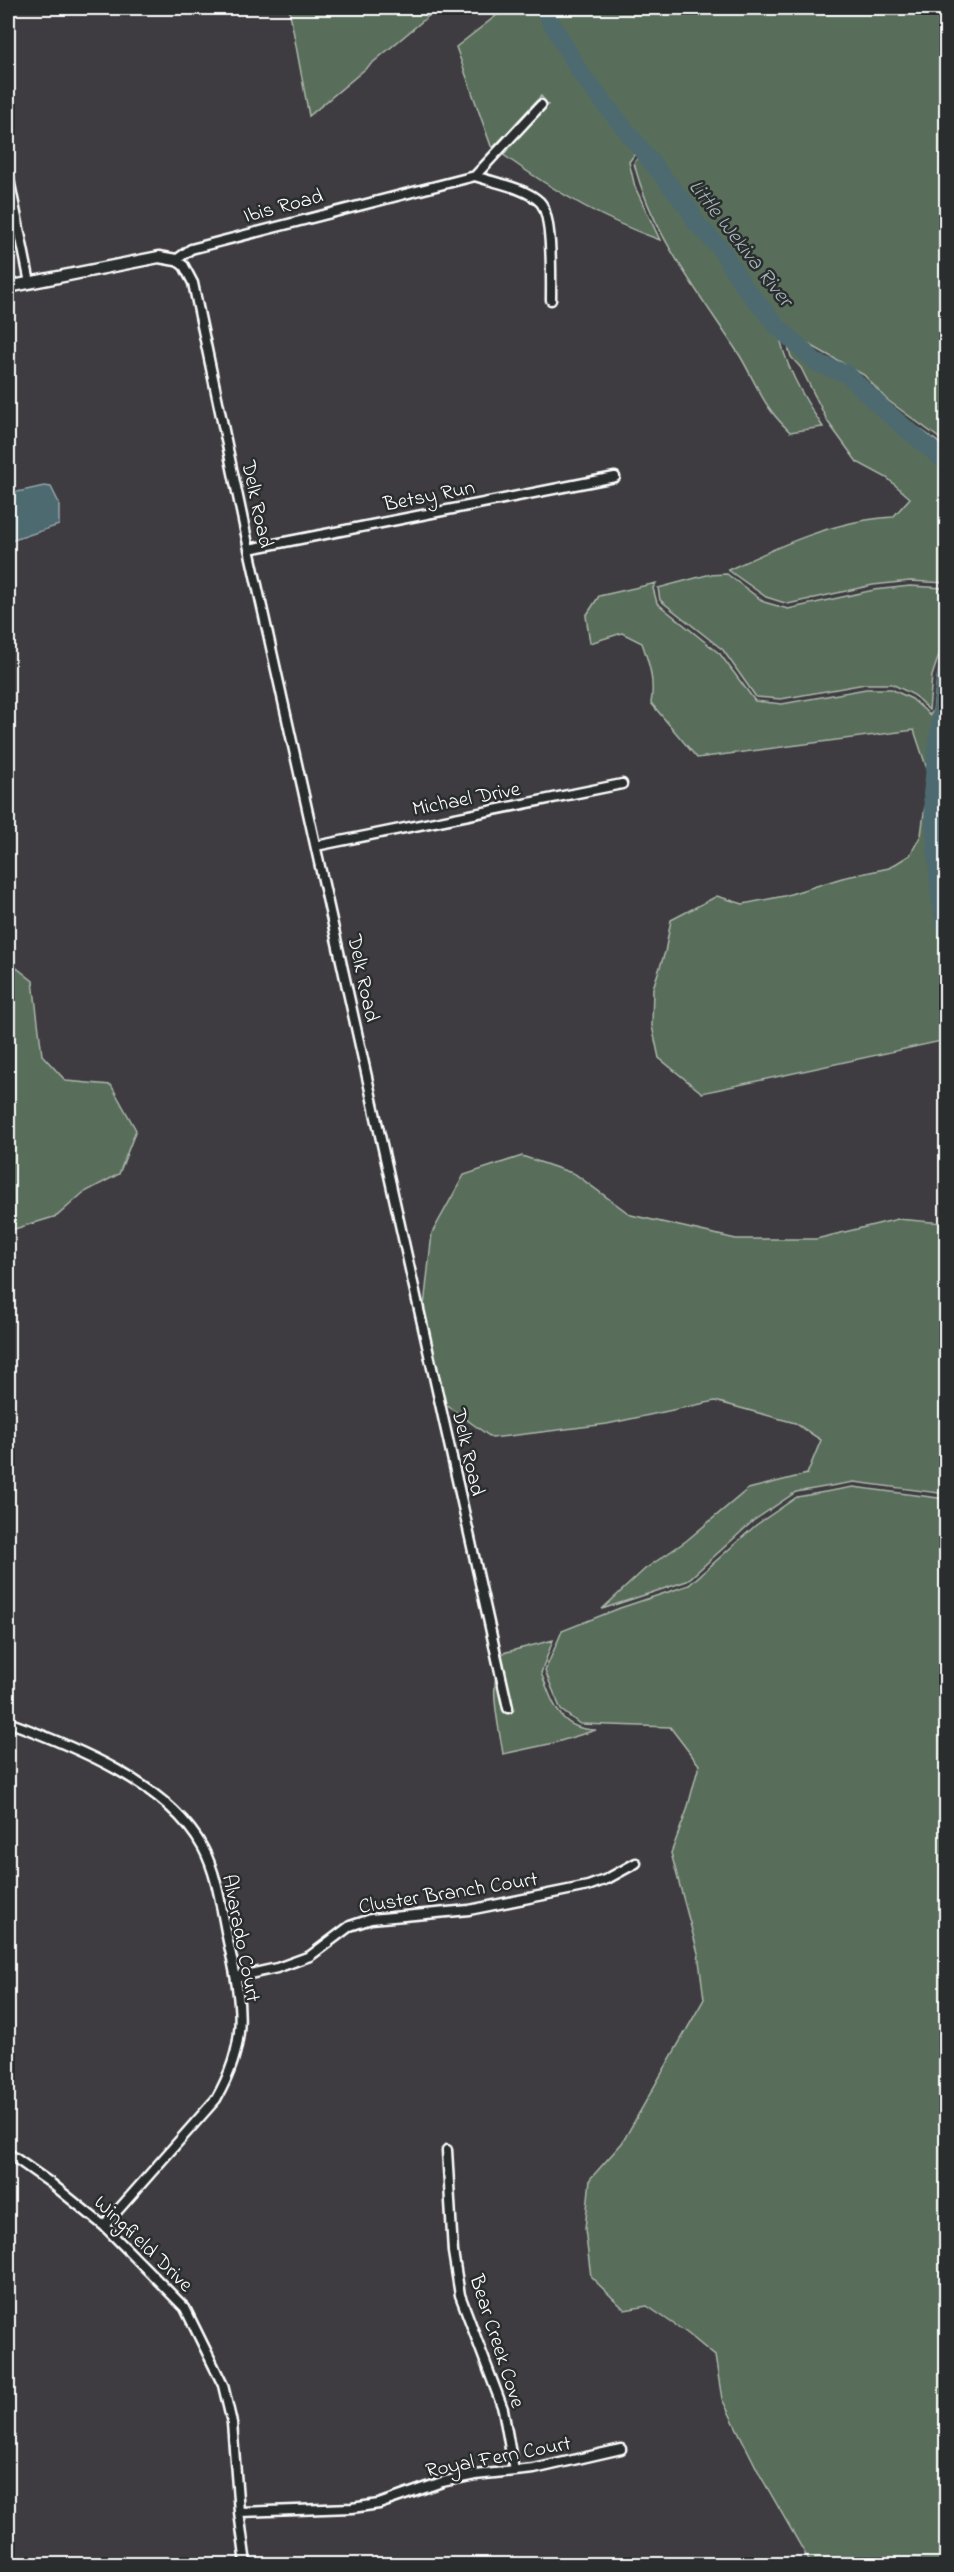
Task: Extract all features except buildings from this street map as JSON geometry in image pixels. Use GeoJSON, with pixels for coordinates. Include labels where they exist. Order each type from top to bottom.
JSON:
{"type":"FeatureCollection","features":[{"type":"Feature","properties":{"kind":"street"},"geometry":{"type":"LineString","coordinates":[[541,105],[475,176],[524,192],[542,203],[549,226],[551,300]]}},
{"type":"Feature","properties":{"kind":"street"},"geometry":{"type":"LineString","coordinates":[[8,174],[30,283]]}},
{"type":"Feature","properties":{"kind":"street","name":"Ibis Road"},"geometry":{"type":"LineString","coordinates":[[8,287],[159,257],[176,260],[191,249],[475,176]]}},
{"type":"Feature","properties":{"kind":"street","name":"Delk Road"},"geometry":{"type":"LineString","coordinates":[[176,260],[184,266],[193,283],[249,549],[508,1708]]}},
{"type":"Feature","properties":{"kind":"street","name":"Betsy Run"},"geometry":{"type":"LineString","coordinates":[[249,549],[615,477]]}},
{"type":"Feature","properties":{"kind":"street","name":"Michael Drive"},"geometry":{"type":"LineString","coordinates":[[316,846],[622,784]]}},
{"type":"Feature","properties":{"kind":"street"},"geometry":{"type":"LineString","coordinates":[[8,1602],[8,1668]]}},
{"type":"Feature","properties":{"kind":"street","name":"Alvarado Court"},"geometry":{"type":"LineString","coordinates":[[8,1722],[92,1756],[160,1799],[186,1824],[203,1849],[213,1875],[236,1977],[241,2028],[237,2054],[229,2077],[216,2099],[104,2226]]}},
{"type":"Feature","properties":{"kind":"street","name":"Cluster Branch Court"},"geometry":{"type":"LineString","coordinates":[[236,1977],[277,1968],[310,1956],[350,1926],[371,1919],[460,1912],[588,1886],[607,1879],[636,1863]]}},
{"type":"Feature","properties":{"kind":"street","name":"Bear Creek Cove"},"geometry":{"type":"LineString","coordinates":[[447,2150],[453,2252],[460,2295],[503,2409],[514,2471]]}},
{"type":"Feature","properties":{"kind":"street","name":"Wingfield Drive"},"geometry":{"type":"LineString","coordinates":[[8,2153],[52,2184],[104,2226],[185,2308],[223,2385],[232,2423],[246,2565]]}},
{"type":"Feature","properties":{"kind":"street","name":"Royal Fern Court"},"geometry":{"type":"LineString","coordinates":[[239,2512],[352,2508],[379,2504],[442,2482],[475,2475],[514,2471],[621,2449]]}},
{"type":"Feature","properties":{"kind":"green space"},"geometry":{"type":"Polygon","coordinates":[[[289,8],[438,8],[309,116],[289,8]]]}},
{"type":"Feature","properties":{"kind":"green space"},"geometry":{"type":"Polygon","coordinates":[[[506,8],[541,8],[543,18],[578,77],[637,151],[629,162],[635,187],[660,240],[578,203],[502,154],[548,105],[541,96],[493,148],[491,146],[456,47],[506,8]]]}},
{"type":"Feature","properties":{"kind":"green space"},"geometry":{"type":"Polygon","coordinates":[[[545,8],[946,8],[946,443],[886,399],[864,375],[778,327],[789,367],[823,427],[790,432],[774,415],[740,356],[679,263],[653,215],[634,163],[643,151],[581,74],[545,8]]]}},
{"type":"Feature","properties":{"kind":"green space"},"geometry":{"type":"Polygon","coordinates":[[[785,336],[861,379],[884,403],[946,448],[946,583],[910,581],[873,585],[788,604],[766,597],[728,570],[787,543],[829,529],[871,519],[893,517],[910,498],[887,478],[857,462],[828,422],[801,368],[791,357],[785,336]]]}},
{"type":"Feature","properties":{"kind":"green space"},"geometry":{"type":"Polygon","coordinates":[[[727,574],[764,602],[788,609],[874,590],[910,586],[946,588],[946,634],[932,676],[929,710],[914,695],[892,684],[865,684],[781,699],[756,697],[723,650],[660,600],[658,588],[707,575],[727,574]]]}},
{"type":"Feature","properties":{"kind":"green space"},"geometry":{"type":"Polygon","coordinates":[[[656,583],[653,588],[657,603],[720,654],[755,701],[782,704],[866,689],[891,689],[912,699],[930,715],[933,711],[937,678],[946,649],[947,687],[940,786],[946,837],[946,1040],[702,1093],[659,1058],[652,1026],[653,988],[665,952],[671,920],[717,896],[743,904],[784,896],[842,878],[889,868],[910,855],[921,835],[929,775],[914,730],[697,758],[651,703],[652,680],[642,643],[622,633],[590,643],[586,616],[599,596],[656,583]]]}},
{"type":"Feature","properties":{"kind":"green space"},"geometry":{"type":"Polygon","coordinates":[[[8,961],[33,981],[42,1055],[66,1081],[111,1085],[136,1130],[119,1174],[83,1193],[57,1216],[8,1231],[8,961]]]}},
{"type":"Feature","properties":{"kind":"green space"},"geometry":{"type":"Polygon","coordinates":[[[522,1156],[575,1174],[631,1215],[736,1239],[816,1239],[898,1219],[943,1223],[946,1214],[946,1494],[854,1482],[796,1492],[753,1521],[687,1581],[602,1609],[645,1569],[686,1541],[748,1489],[807,1474],[821,1440],[795,1423],[715,1401],[607,1424],[492,1438],[445,1404],[421,1334],[432,1233],[464,1175],[522,1156]]]}},
{"type":"Feature","properties":{"kind":"green space"},"geometry":{"type":"Polygon","coordinates":[[[853,1487],[946,1499],[946,2564],[811,2564],[760,2475],[722,2399],[715,2356],[687,2333],[647,2306],[625,2310],[591,2277],[585,2229],[590,2179],[622,2143],[704,1999],[698,1953],[671,1853],[687,1810],[699,1765],[670,1727],[580,1724],[561,1710],[545,1671],[562,1631],[620,1608],[689,1585],[756,1525],[797,1497],[853,1487]]]}},
{"type":"Feature","properties":{"kind":"green space"},"geometry":{"type":"Polygon","coordinates":[[[553,1640],[541,1673],[554,1704],[565,1720],[573,1725],[596,1730],[554,1743],[503,1754],[495,1690],[498,1665],[503,1653],[553,1640]]]}},
{"type":"Feature","properties":{"kind":"water"},"geometry":{"type":"Polygon","coordinates":[[[44,486],[51,487],[59,503],[59,525],[8,542],[8,494],[44,486]]]}},
{"type":"Feature","properties":{"kind":"waterway","name":"Little Wekiva River"},"geometry":{"type":"LineString","coordinates":[[545,8],[581,74],[689,209],[696,223],[720,248],[743,285],[778,327],[817,363],[847,374],[884,410],[946,462]]}},
{"type":"Feature","properties":{"kind":"waterway","name":"Little Wekiva River"},"geometry":{"type":"LineString","coordinates":[[946,674],[932,794],[940,897],[946,929]]}}]}
